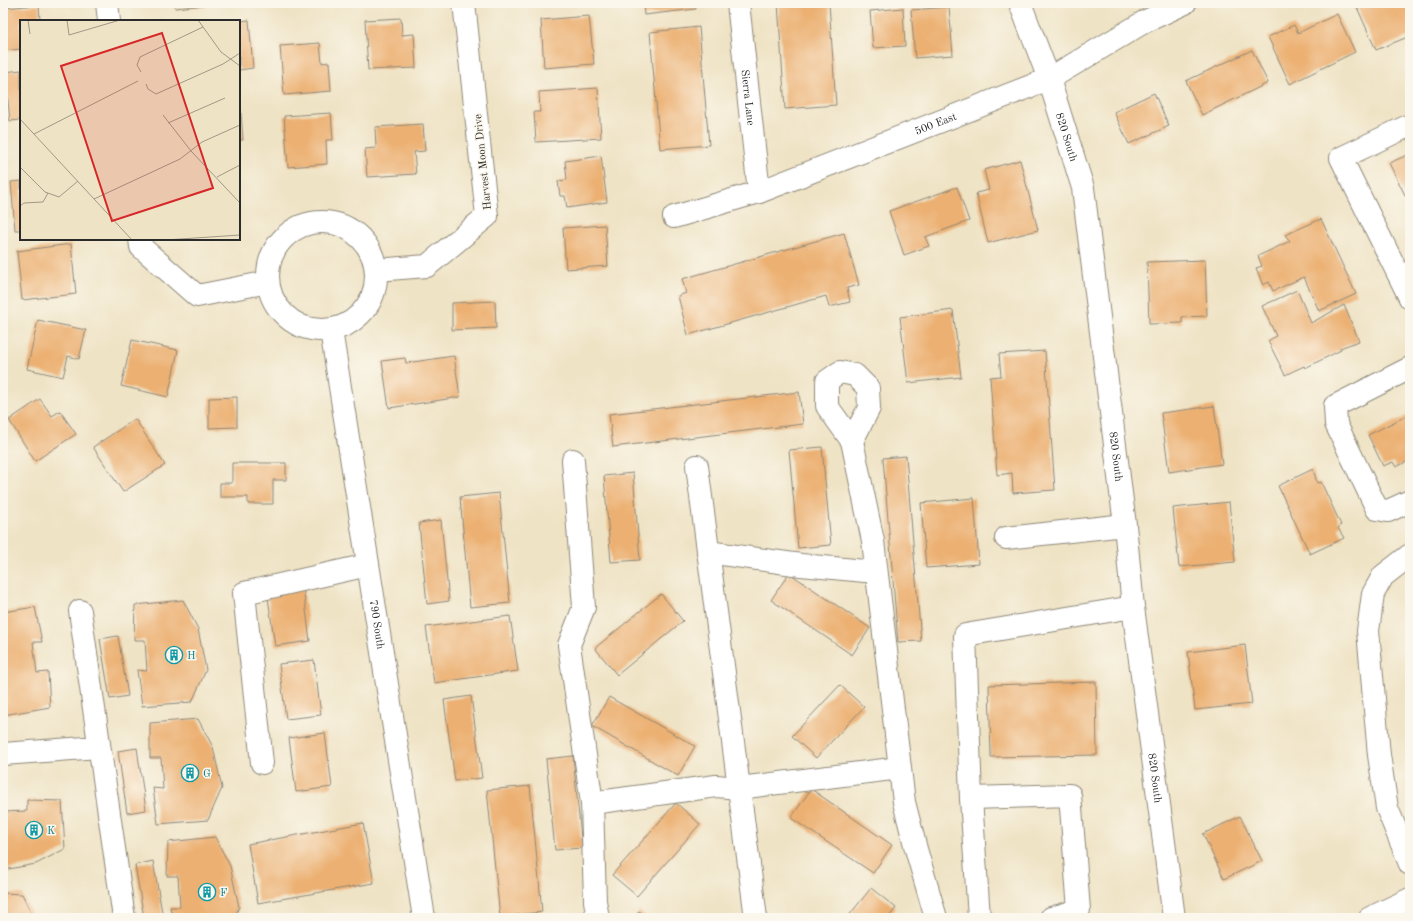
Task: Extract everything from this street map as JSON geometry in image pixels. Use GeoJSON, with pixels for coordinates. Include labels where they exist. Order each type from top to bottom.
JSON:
{"type":"FeatureCollection","features":[{"type":"Feature","properties":{"kind":"street"},"geometry":{"type":"LineString","coordinates":[[107,3],[109,20]]}},
{"type":"Feature","properties":{"kind":"street","name":"Harvest Moon Drive"},"geometry":{"type":"LineString","coordinates":[[376,270],[428,266],[487,216],[464,3]]}},
{"type":"Feature","properties":{"kind":"street","name":"Sierra Lane"},"geometry":{"type":"LineString","coordinates":[[738,3],[759,192]]}},
{"type":"Feature","properties":{"kind":"street","name":"820 South"},"geometry":{"type":"LineString","coordinates":[[1020,3],[1049,79],[1083,188],[1125,525],[1133,607],[1174,918]]}},
{"type":"Feature","properties":{"kind":"street","name":"500 East"},"geometry":{"type":"LineString","coordinates":[[674,216],[759,192],[1049,79],[1144,22],[1185,3]]}},
{"type":"Feature","properties":{"kind":"street"},"geometry":{"type":"LineString","coordinates":[[1410,125],[1341,158],[1410,298]]}},
{"type":"Feature","properties":{"kind":"street"},"geometry":{"type":"LineString","coordinates":[[316,222],[333,223],[349,229],[362,239],[372,254],[376,270],[376,282],[373,295],[368,306],[358,318],[345,326],[331,330],[313,330],[296,324],[282,314],[273,299],[268,282],[269,265],[275,249],[286,236],[300,227],[316,222]]}},
{"type":"Feature","properties":{"kind":"street"},"geometry":{"type":"LineString","coordinates":[[140,240],[141,247],[197,296],[268,282]]}},
{"type":"Feature","properties":{"kind":"street","name":"790 South"},"geometry":{"type":"LineString","coordinates":[[331,330],[424,918]]}},
{"type":"Feature","properties":{"kind":"street"},"geometry":{"type":"LineString","coordinates":[[1410,368],[1336,406],[1336,424],[1377,509],[1388,511],[1410,501]]}},
{"type":"Feature","properties":{"kind":"street"},"geometry":{"type":"LineString","coordinates":[[852,441],[873,541],[904,802],[936,918]]}},
{"type":"Feature","properties":{"kind":"street"},"geometry":{"type":"LineString","coordinates":[[574,460],[584,607],[569,646],[592,803],[595,901],[598,918]]}},
{"type":"Feature","properties":{"kind":"street"},"geometry":{"type":"LineString","coordinates":[[697,466],[756,918]]}},
{"type":"Feature","properties":{"kind":"street"},"geometry":{"type":"LineString","coordinates":[[1006,538],[1125,525]]}},
{"type":"Feature","properties":{"kind":"street"},"geometry":{"type":"LineString","coordinates":[[708,552],[801,565],[876,572]]}},
{"type":"Feature","properties":{"kind":"street"},"geometry":{"type":"LineString","coordinates":[[1410,555],[1383,576],[1379,582],[1373,594],[1368,631],[1379,755],[1387,808],[1410,864]]}},
{"type":"Feature","properties":{"kind":"street"},"geometry":{"type":"LineString","coordinates":[[262,763],[244,593],[368,565]]}},
{"type":"Feature","properties":{"kind":"street"},"geometry":{"type":"LineString","coordinates":[[979,918],[971,798],[965,635],[1133,607]]}},
{"type":"Feature","properties":{"kind":"street"},"geometry":{"type":"LineString","coordinates":[[80,611],[124,918]]}},
{"type":"Feature","properties":{"kind":"street"},"geometry":{"type":"LineString","coordinates":[[3,754],[99,747]]}},
{"type":"Feature","properties":{"kind":"street"},"geometry":{"type":"LineString","coordinates":[[592,803],[716,786],[739,788],[900,768]]}},
{"type":"Feature","properties":{"kind":"street"},"geometry":{"type":"LineString","coordinates":[[971,798],[1070,795],[1079,910],[1051,918]]}},
{"type":"Feature","properties":{"kind":"street"},"geometry":{"type":"LineString","coordinates":[[1370,918],[1410,899]]}},
{"type":"Feature","properties":{"kind":"building"},"geometry":{"type":"Polygon","coordinates":[[[174,3],[207,3],[207,5],[175,8],[174,3]]]}},
{"type":"Feature","properties":{"kind":"building"},"geometry":{"type":"Polygon","coordinates":[[[643,3],[695,3],[696,9],[644,15],[643,3]]]}},
{"type":"Feature","properties":{"kind":"building"},"geometry":{"type":"Polygon","coordinates":[[[778,3],[829,3],[836,105],[785,109],[778,3]]]}},
{"type":"Feature","properties":{"kind":"building"},"geometry":{"type":"Polygon","coordinates":[[[1361,3],[1410,3],[1410,20],[1408,21],[1410,26],[1410,36],[1376,50],[1356,5],[1361,3]]]}},
{"type":"Feature","properties":{"kind":"building"},"geometry":{"type":"Polygon","coordinates":[[[39,5],[40,20],[20,20],[20,49],[3,51],[3,8],[39,5]]]}},
{"type":"Feature","properties":{"kind":"building"},"geometry":{"type":"Polygon","coordinates":[[[949,7],[953,55],[915,58],[911,10],[949,7]]]}},
{"type":"Feature","properties":{"kind":"building"},"geometry":{"type":"Polygon","coordinates":[[[903,8],[905,46],[873,48],[870,11],[903,8]]]}},
{"type":"Feature","properties":{"kind":"building"},"geometry":{"type":"Polygon","coordinates":[[[1337,14],[1355,52],[1290,84],[1268,37],[1294,25],[1298,33],[1337,14]]]}},
{"type":"Feature","properties":{"kind":"building"},"geometry":{"type":"Polygon","coordinates":[[[589,16],[594,64],[544,68],[541,20],[589,16]]]}},
{"type":"Feature","properties":{"kind":"building"},"geometry":{"type":"Polygon","coordinates":[[[401,18],[402,35],[414,34],[416,68],[368,70],[365,20],[401,18]]]}},
{"type":"Feature","properties":{"kind":"building"},"geometry":{"type":"Polygon","coordinates":[[[249,20],[253,68],[240,70],[240,21],[249,20]]]}},
{"type":"Feature","properties":{"kind":"building"},"geometry":{"type":"Polygon","coordinates":[[[699,27],[709,145],[660,149],[650,32],[699,27]]]}},
{"type":"Feature","properties":{"kind":"building"},"geometry":{"type":"Polygon","coordinates":[[[320,43],[322,63],[329,62],[331,91],[284,95],[280,46],[320,43]]]}},
{"type":"Feature","properties":{"kind":"building"},"geometry":{"type":"Polygon","coordinates":[[[1252,50],[1268,83],[1202,115],[1186,81],[1252,50]]]}},
{"type":"Feature","properties":{"kind":"building"},"geometry":{"type":"Polygon","coordinates":[[[20,70],[20,120],[10,121],[5,72],[20,70]]]}},
{"type":"Feature","properties":{"kind":"building"},"geometry":{"type":"Polygon","coordinates":[[[598,88],[601,138],[536,142],[534,112],[540,112],[539,92],[598,88]]]}},
{"type":"Feature","properties":{"kind":"building"},"geometry":{"type":"Polygon","coordinates":[[[1154,93],[1169,126],[1129,144],[1114,112],[1154,93]]]}},
{"type":"Feature","properties":{"kind":"building"},"geometry":{"type":"Polygon","coordinates":[[[240,99],[243,140],[240,140],[240,99]]]}},
{"type":"Feature","properties":{"kind":"building"},"geometry":{"type":"Polygon","coordinates":[[[331,113],[333,140],[326,140],[327,164],[288,167],[284,116],[331,113]]]}},
{"type":"Feature","properties":{"kind":"building"},"geometry":{"type":"Polygon","coordinates":[[[423,124],[425,151],[414,152],[416,174],[367,177],[365,149],[376,148],[375,127],[423,124]]]}},
{"type":"Feature","properties":{"kind":"building"},"geometry":{"type":"Polygon","coordinates":[[[1410,154],[1410,195],[1406,197],[1389,163],[1410,154]]]}},
{"type":"Feature","properties":{"kind":"building"},"geometry":{"type":"Polygon","coordinates":[[[601,156],[607,202],[567,208],[565,196],[560,196],[558,181],[567,180],[565,161],[601,156]]]}},
{"type":"Feature","properties":{"kind":"building"},"geometry":{"type":"Polygon","coordinates":[[[1020,160],[1038,230],[988,243],[976,193],[989,190],[984,170],[1020,160]]]}},
{"type":"Feature","properties":{"kind":"building"},"geometry":{"type":"Polygon","coordinates":[[[20,181],[20,230],[15,230],[11,182],[20,181]]]}},
{"type":"Feature","properties":{"kind":"building"},"geometry":{"type":"Polygon","coordinates":[[[957,187],[969,221],[925,237],[929,246],[904,255],[889,211],[957,187]]]}},
{"type":"Feature","properties":{"kind":"building"},"geometry":{"type":"Polygon","coordinates":[[[1321,219],[1356,294],[1319,311],[1304,277],[1273,291],[1269,282],[1263,285],[1256,268],[1262,266],[1258,256],[1290,241],[1285,235],[1321,219]]]}},
{"type":"Feature","properties":{"kind":"building"},"geometry":{"type":"Polygon","coordinates":[[[605,225],[608,266],[566,269],[563,228],[605,225]]]}},
{"type":"Feature","properties":{"kind":"building"},"geometry":{"type":"Polygon","coordinates":[[[844,233],[859,285],[847,288],[850,302],[829,307],[826,296],[688,335],[678,296],[686,293],[682,279],[844,233]]]}},
{"type":"Feature","properties":{"kind":"building"},"geometry":{"type":"Polygon","coordinates":[[[71,244],[76,294],[22,300],[17,251],[71,244]]]}},
{"type":"Feature","properties":{"kind":"building"},"geometry":{"type":"Polygon","coordinates":[[[1205,260],[1207,316],[1182,317],[1182,323],[1149,324],[1147,262],[1205,260]]]}},
{"type":"Feature","properties":{"kind":"building"},"geometry":{"type":"Polygon","coordinates":[[[1297,290],[1311,323],[1344,305],[1359,341],[1340,348],[1341,350],[1305,368],[1304,366],[1285,375],[1268,341],[1276,336],[1262,306],[1297,290]]]}},
{"type":"Feature","properties":{"kind":"building"},"geometry":{"type":"Polygon","coordinates":[[[495,301],[496,328],[452,330],[452,303],[495,301]]]}},
{"type":"Feature","properties":{"kind":"building"},"geometry":{"type":"Polygon","coordinates":[[[953,310],[961,377],[908,383],[900,317],[953,310]]]}},
{"type":"Feature","properties":{"kind":"building"},"geometry":{"type":"Polygon","coordinates":[[[38,320],[86,330],[79,359],[68,356],[63,377],[27,369],[38,320]]]}},
{"type":"Feature","properties":{"kind":"building"},"geometry":{"type":"Polygon","coordinates":[[[132,340],[178,350],[168,397],[121,386],[132,340]]]}},
{"type":"Feature","properties":{"kind":"building"},"geometry":{"type":"Polygon","coordinates":[[[1045,351],[1055,490],[1013,493],[1012,473],[997,475],[990,377],[1001,376],[999,354],[1045,351]]]}},
{"type":"Feature","properties":{"kind":"building"},"geometry":{"type":"Polygon","coordinates":[[[454,356],[460,397],[389,408],[382,361],[405,358],[406,363],[454,356]]]}},
{"type":"Feature","properties":{"kind":"building"},"geometry":{"type":"Polygon","coordinates":[[[799,392],[803,424],[613,447],[609,414],[799,392]]]}},
{"type":"Feature","properties":{"kind":"building"},"geometry":{"type":"Polygon","coordinates":[[[237,397],[237,427],[209,428],[209,398],[237,397]]]}},
{"type":"Feature","properties":{"kind":"building"},"geometry":{"type":"Polygon","coordinates":[[[40,399],[52,416],[60,411],[76,434],[35,461],[9,420],[40,399]]]}},
{"type":"Feature","properties":{"kind":"building"},"geometry":{"type":"Polygon","coordinates":[[[1214,406],[1222,464],[1169,472],[1161,413],[1214,406]]]}},
{"type":"Feature","properties":{"kind":"building"},"geometry":{"type":"Polygon","coordinates":[[[1410,414],[1410,460],[1396,467],[1393,462],[1383,466],[1368,435],[1410,414]]]}},
{"type":"Feature","properties":{"kind":"building"},"geometry":{"type":"Polygon","coordinates":[[[135,419],[165,465],[123,492],[93,447],[135,419]]]}},
{"type":"Feature","properties":{"kind":"building"},"geometry":{"type":"Polygon","coordinates":[[[822,447],[831,545],[798,548],[789,450],[822,447]]]}},
{"type":"Feature","properties":{"kind":"building"},"geometry":{"type":"Polygon","coordinates":[[[906,456],[921,641],[898,642],[883,458],[906,456]]]}},
{"type":"Feature","properties":{"kind":"building"},"geometry":{"type":"Polygon","coordinates":[[[232,463],[286,463],[286,480],[273,480],[273,504],[248,504],[248,497],[220,497],[220,483],[232,483],[232,463]]]}},
{"type":"Feature","properties":{"kind":"building"},"geometry":{"type":"Polygon","coordinates":[[[1313,469],[1317,483],[1321,482],[1341,525],[1338,528],[1344,538],[1310,554],[1278,486],[1313,469]]]}},
{"type":"Feature","properties":{"kind":"building"},"geometry":{"type":"Polygon","coordinates":[[[633,473],[640,560],[611,562],[604,476],[633,473]]]}},
{"type":"Feature","properties":{"kind":"building"},"geometry":{"type":"Polygon","coordinates":[[[499,493],[510,603],[470,607],[460,497],[499,493]]]}},
{"type":"Feature","properties":{"kind":"building"},"geometry":{"type":"Polygon","coordinates":[[[974,498],[979,564],[926,568],[921,503],[974,498]]]}},
{"type":"Feature","properties":{"kind":"building"},"geometry":{"type":"Polygon","coordinates":[[[1229,502],[1235,562],[1179,567],[1173,508],[1229,502]]]}},
{"type":"Feature","properties":{"kind":"building"},"geometry":{"type":"Polygon","coordinates":[[[441,520],[449,601],[427,604],[419,523],[441,520]]]}},
{"type":"Feature","properties":{"kind":"building"},"geometry":{"type":"Polygon","coordinates":[[[789,573],[870,628],[852,655],[771,600],[789,573]]]}},
{"type":"Feature","properties":{"kind":"building"},"geometry":{"type":"Polygon","coordinates":[[[303,586],[310,641],[275,646],[267,591],[303,586]]]}},
{"type":"Feature","properties":{"kind":"building"},"geometry":{"type":"Polygon","coordinates":[[[661,594],[683,621],[617,675],[595,648],[661,594]]]}},
{"type":"Feature","properties":{"kind":"building","name":"H"},"geometry":{"type":"Polygon","coordinates":[[[183,600],[198,629],[206,670],[192,702],[142,706],[137,670],[147,671],[145,640],[134,640],[135,605],[183,600]]]}},
{"type":"Feature","properties":{"kind":"building"},"geometry":{"type":"Polygon","coordinates":[[[35,607],[42,642],[33,642],[37,673],[48,672],[50,707],[3,715],[3,612],[35,607]]]}},
{"type":"Feature","properties":{"kind":"building"},"geometry":{"type":"Polygon","coordinates":[[[510,616],[518,671],[434,683],[426,627],[510,616]]]}},
{"type":"Feature","properties":{"kind":"building"},"geometry":{"type":"Polygon","coordinates":[[[118,636],[128,696],[110,699],[100,639],[118,636]]]}},
{"type":"Feature","properties":{"kind":"building"},"geometry":{"type":"Polygon","coordinates":[[[1245,645],[1252,704],[1195,710],[1188,652],[1245,645]]]}},
{"type":"Feature","properties":{"kind":"building"},"geometry":{"type":"Polygon","coordinates":[[[314,660],[321,715],[286,719],[279,664],[314,660]]]}},
{"type":"Feature","properties":{"kind":"building"},"geometry":{"type":"Polygon","coordinates":[[[1096,682],[1097,755],[991,757],[989,685],[1096,682]]]}},
{"type":"Feature","properties":{"kind":"building"},"geometry":{"type":"Polygon","coordinates":[[[840,685],[864,707],[816,758],[792,736],[840,685]]]}},
{"type":"Feature","properties":{"kind":"building"},"geometry":{"type":"Polygon","coordinates":[[[471,696],[482,778],[455,781],[444,700],[471,696]]]}},
{"type":"Feature","properties":{"kind":"building"},"geometry":{"type":"Polygon","coordinates":[[[609,697],[695,746],[678,776],[592,726],[609,697]]]}},
{"type":"Feature","properties":{"kind":"building","name":"G"},"geometry":{"type":"Polygon","coordinates":[[[198,719],[213,747],[222,788],[208,820],[158,824],[153,788],[163,789],[161,758],[150,758],[150,723],[198,719]]]}},
{"type":"Feature","properties":{"kind":"building"},"geometry":{"type":"Polygon","coordinates":[[[325,733],[332,787],[296,792],[289,738],[325,733]]]}},
{"type":"Feature","properties":{"kind":"building"},"geometry":{"type":"Polygon","coordinates":[[[137,748],[146,810],[127,813],[118,751],[137,748]]]}},
{"type":"Feature","properties":{"kind":"building"},"geometry":{"type":"Polygon","coordinates":[[[573,756],[582,848],[555,850],[546,759],[573,756]]]}},
{"type":"Feature","properties":{"kind":"building"},"geometry":{"type":"Polygon","coordinates":[[[530,786],[542,912],[500,917],[487,790],[530,786]]]}},
{"type":"Feature","properties":{"kind":"building"},"geometry":{"type":"Polygon","coordinates":[[[811,789],[892,845],[873,873],[791,818],[811,789]]]}},
{"type":"Feature","properties":{"kind":"building","name":"K"},"geometry":{"type":"Polygon","coordinates":[[[27,800],[62,801],[65,849],[36,864],[3,870],[3,812],[27,811],[27,800]]]}},
{"type":"Feature","properties":{"kind":"building"},"geometry":{"type":"Polygon","coordinates":[[[676,803],[700,824],[637,896],[612,875],[676,803]]]}},
{"type":"Feature","properties":{"kind":"building"},"geometry":{"type":"Polygon","coordinates":[[[1240,816],[1262,861],[1224,879],[1203,834],[1240,816]]]}},
{"type":"Feature","properties":{"kind":"building"},"geometry":{"type":"Polygon","coordinates":[[[363,823],[374,883],[258,903],[248,844],[363,823]]]}},
{"type":"Feature","properties":{"kind":"building","name":"F"},"geometry":{"type":"Polygon","coordinates":[[[215,837],[230,866],[239,907],[234,918],[172,918],[170,907],[180,907],[178,876],[167,876],[168,842],[215,837]]]}},
{"type":"Feature","properties":{"kind":"building"},"geometry":{"type":"Polygon","coordinates":[[[153,861],[163,918],[144,918],[135,865],[153,861]]]}},
{"type":"Feature","properties":{"kind":"building"},"geometry":{"type":"Polygon","coordinates":[[[871,888],[896,908],[888,918],[847,918],[871,888]]]}},
{"type":"Feature","properties":{"kind":"building"},"geometry":{"type":"Polygon","coordinates":[[[3,893],[22,894],[34,918],[3,918],[3,893]]]}},
{"type":"Feature","properties":{"kind":"building"},"geometry":{"type":"Polygon","coordinates":[[[639,911],[649,918],[634,918],[639,911]]]}},
{"type":"Feature","properties":{"kind":"place","name":"H"},"geometry":{"type":"Point","coordinates":[174,655]}},
{"type":"Feature","properties":{"kind":"place","name":"G"},"geometry":{"type":"Point","coordinates":[190,773]}},
{"type":"Feature","properties":{"kind":"place","name":"K"},"geometry":{"type":"Point","coordinates":[34,830]}},
{"type":"Feature","properties":{"kind":"place","name":"F"},"geometry":{"type":"Point","coordinates":[207,892]}}]}
